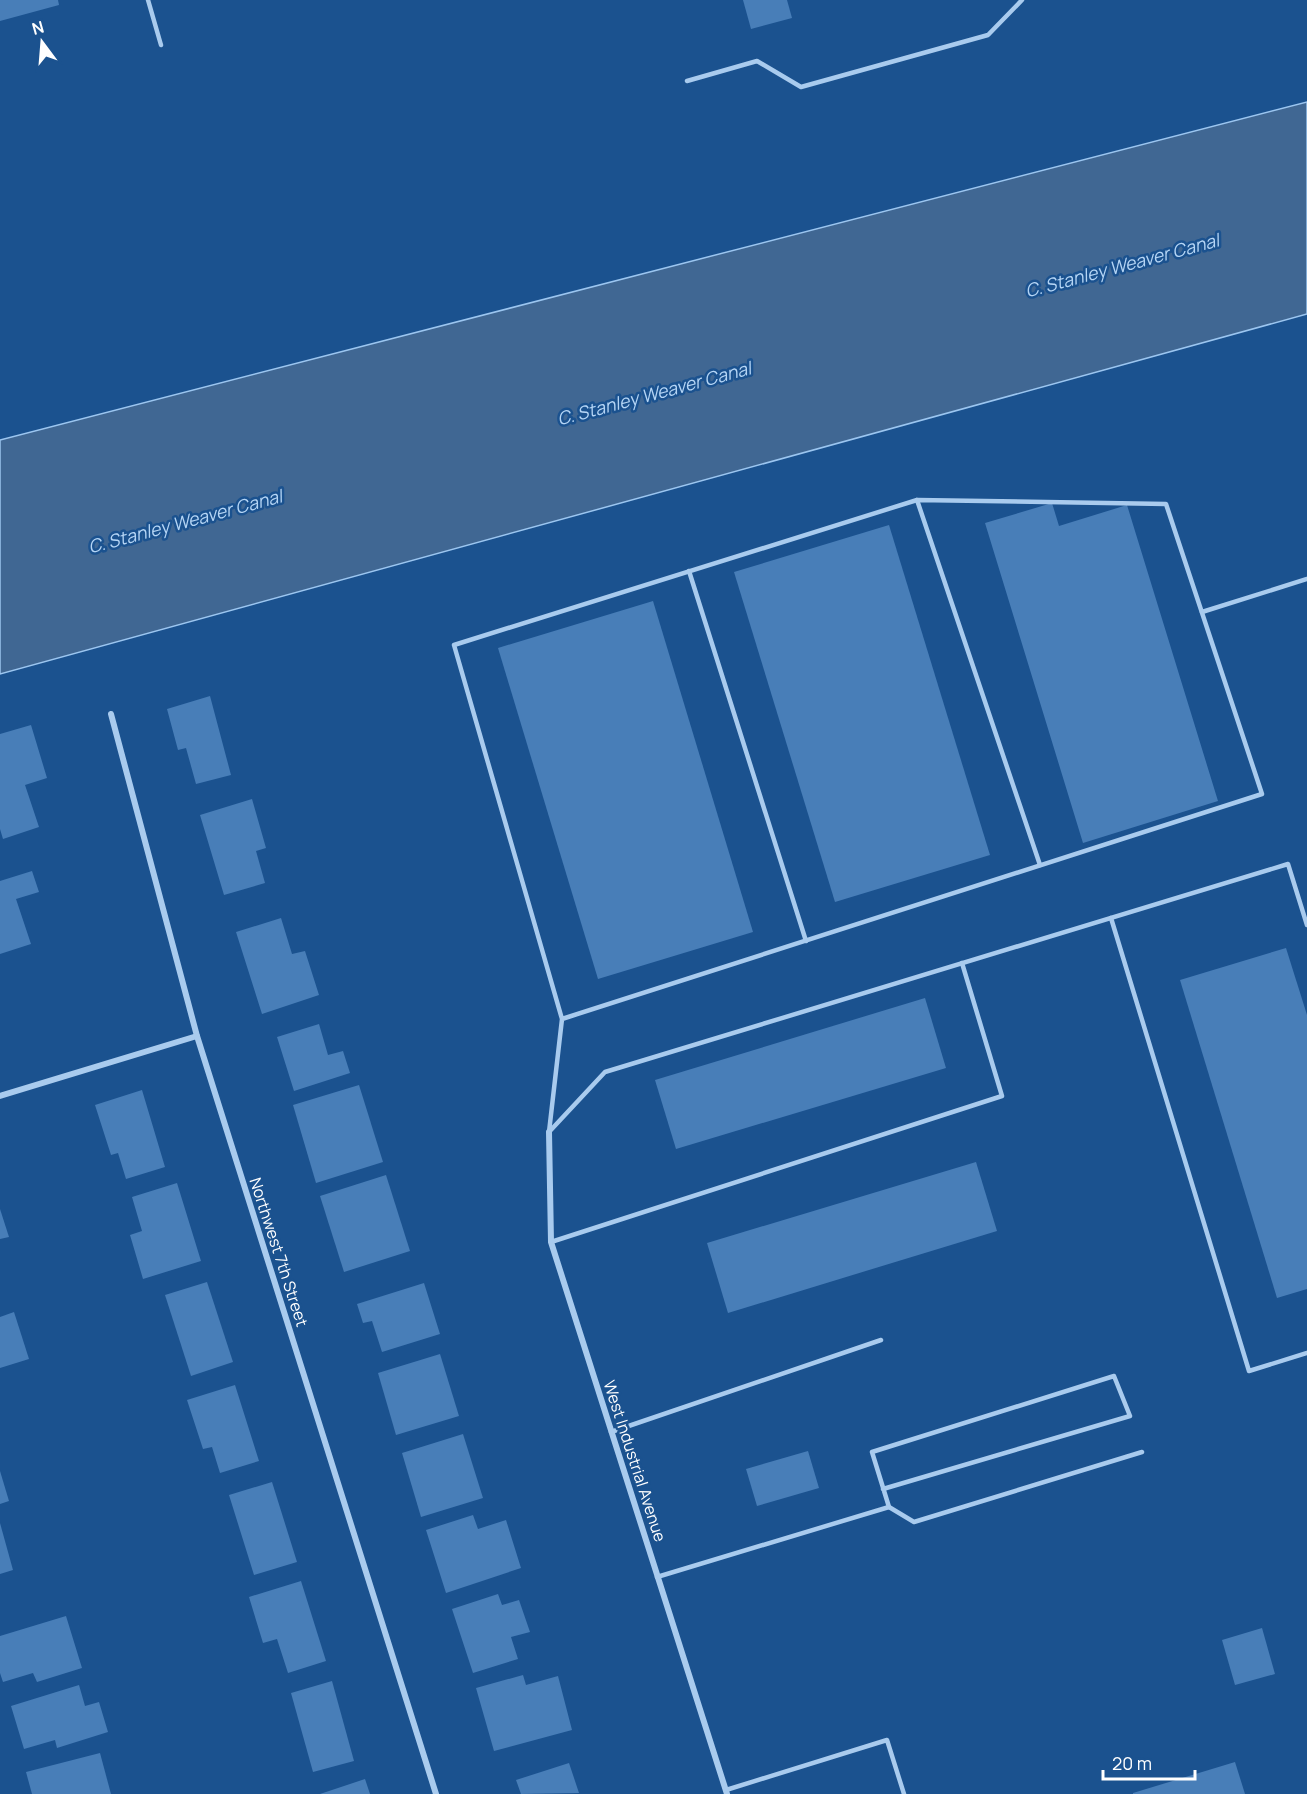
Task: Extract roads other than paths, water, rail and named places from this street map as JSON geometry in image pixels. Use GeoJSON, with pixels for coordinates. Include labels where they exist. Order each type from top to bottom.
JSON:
{"type":"FeatureCollection","features":[{"type":"Feature","properties":{"kind":"street","name":"Northwest 7th Street"},"geometry":{"type":"LineString","coordinates":[[111,714],[197,1036],[436,1794]]}},
{"type":"Feature","properties":{"kind":"street"},"geometry":{"type":"LineString","coordinates":[[0,1096],[197,1036]]}},
{"type":"Feature","properties":{"kind":"street","name":"West Industrial Avenue"},"geometry":{"type":"LineString","coordinates":[[549,1132],[550,1242],[726,1792]]}},
{"type":"Feature","properties":{"kind":"lane"},"geometry":{"type":"LineString","coordinates":[[148,0],[161,45]]}},
{"type":"Feature","properties":{"kind":"lane"},"geometry":{"type":"LineString","coordinates":[[687,81],[757,61],[801,87],[988,35],[1022,0]]}},
{"type":"Feature","properties":{"kind":"lane"},"geometry":{"type":"LineString","coordinates":[[917,500],[1040,865]]}},
{"type":"Feature","properties":{"kind":"lane"},"geometry":{"type":"LineString","coordinates":[[549,1132],[562,1019],[454,645],[917,500],[1166,504],[1262,794],[562,1019]]}},
{"type":"Feature","properties":{"kind":"lane"},"geometry":{"type":"LineString","coordinates":[[689,571],[806,941]]}},
{"type":"Feature","properties":{"kind":"lane"},"geometry":{"type":"LineString","coordinates":[[1202,612],[1307,579]]}},
{"type":"Feature","properties":{"kind":"lane"},"geometry":{"type":"LineString","coordinates":[[549,1132],[605,1072],[1288,864],[1307,925]]}},
{"type":"Feature","properties":{"kind":"lane"},"geometry":{"type":"LineString","coordinates":[[1111,918],[1249,1371],[1307,1353]]}},
{"type":"Feature","properties":{"kind":"lane"},"geometry":{"type":"LineString","coordinates":[[550,1242],[1002,1096],[962,963]]}},
{"type":"Feature","properties":{"kind":"lane"},"geometry":{"type":"LineString","coordinates":[[611,1432],[881,1340]]}},
{"type":"Feature","properties":{"kind":"lane"},"geometry":{"type":"LineString","coordinates":[[883,1489],[1130,1416],[1114,1376],[872,1452],[883,1489],[889,1507],[914,1522],[1142,1452]]}},
{"type":"Feature","properties":{"kind":"lane"},"geometry":{"type":"LineString","coordinates":[[657,1577],[889,1507]]}},
{"type":"Feature","properties":{"kind":"lane"},"geometry":{"type":"LineString","coordinates":[[726,1792],[887,1740],[904,1794]]}},
{"type":"Feature","properties":{"kind":"water","name":"C. Stanley Weaver Canal"},"geometry":{"type":"Polygon","coordinates":[[[1307,102],[1307,314],[0,674],[0,440],[1307,102]]]}}]}
